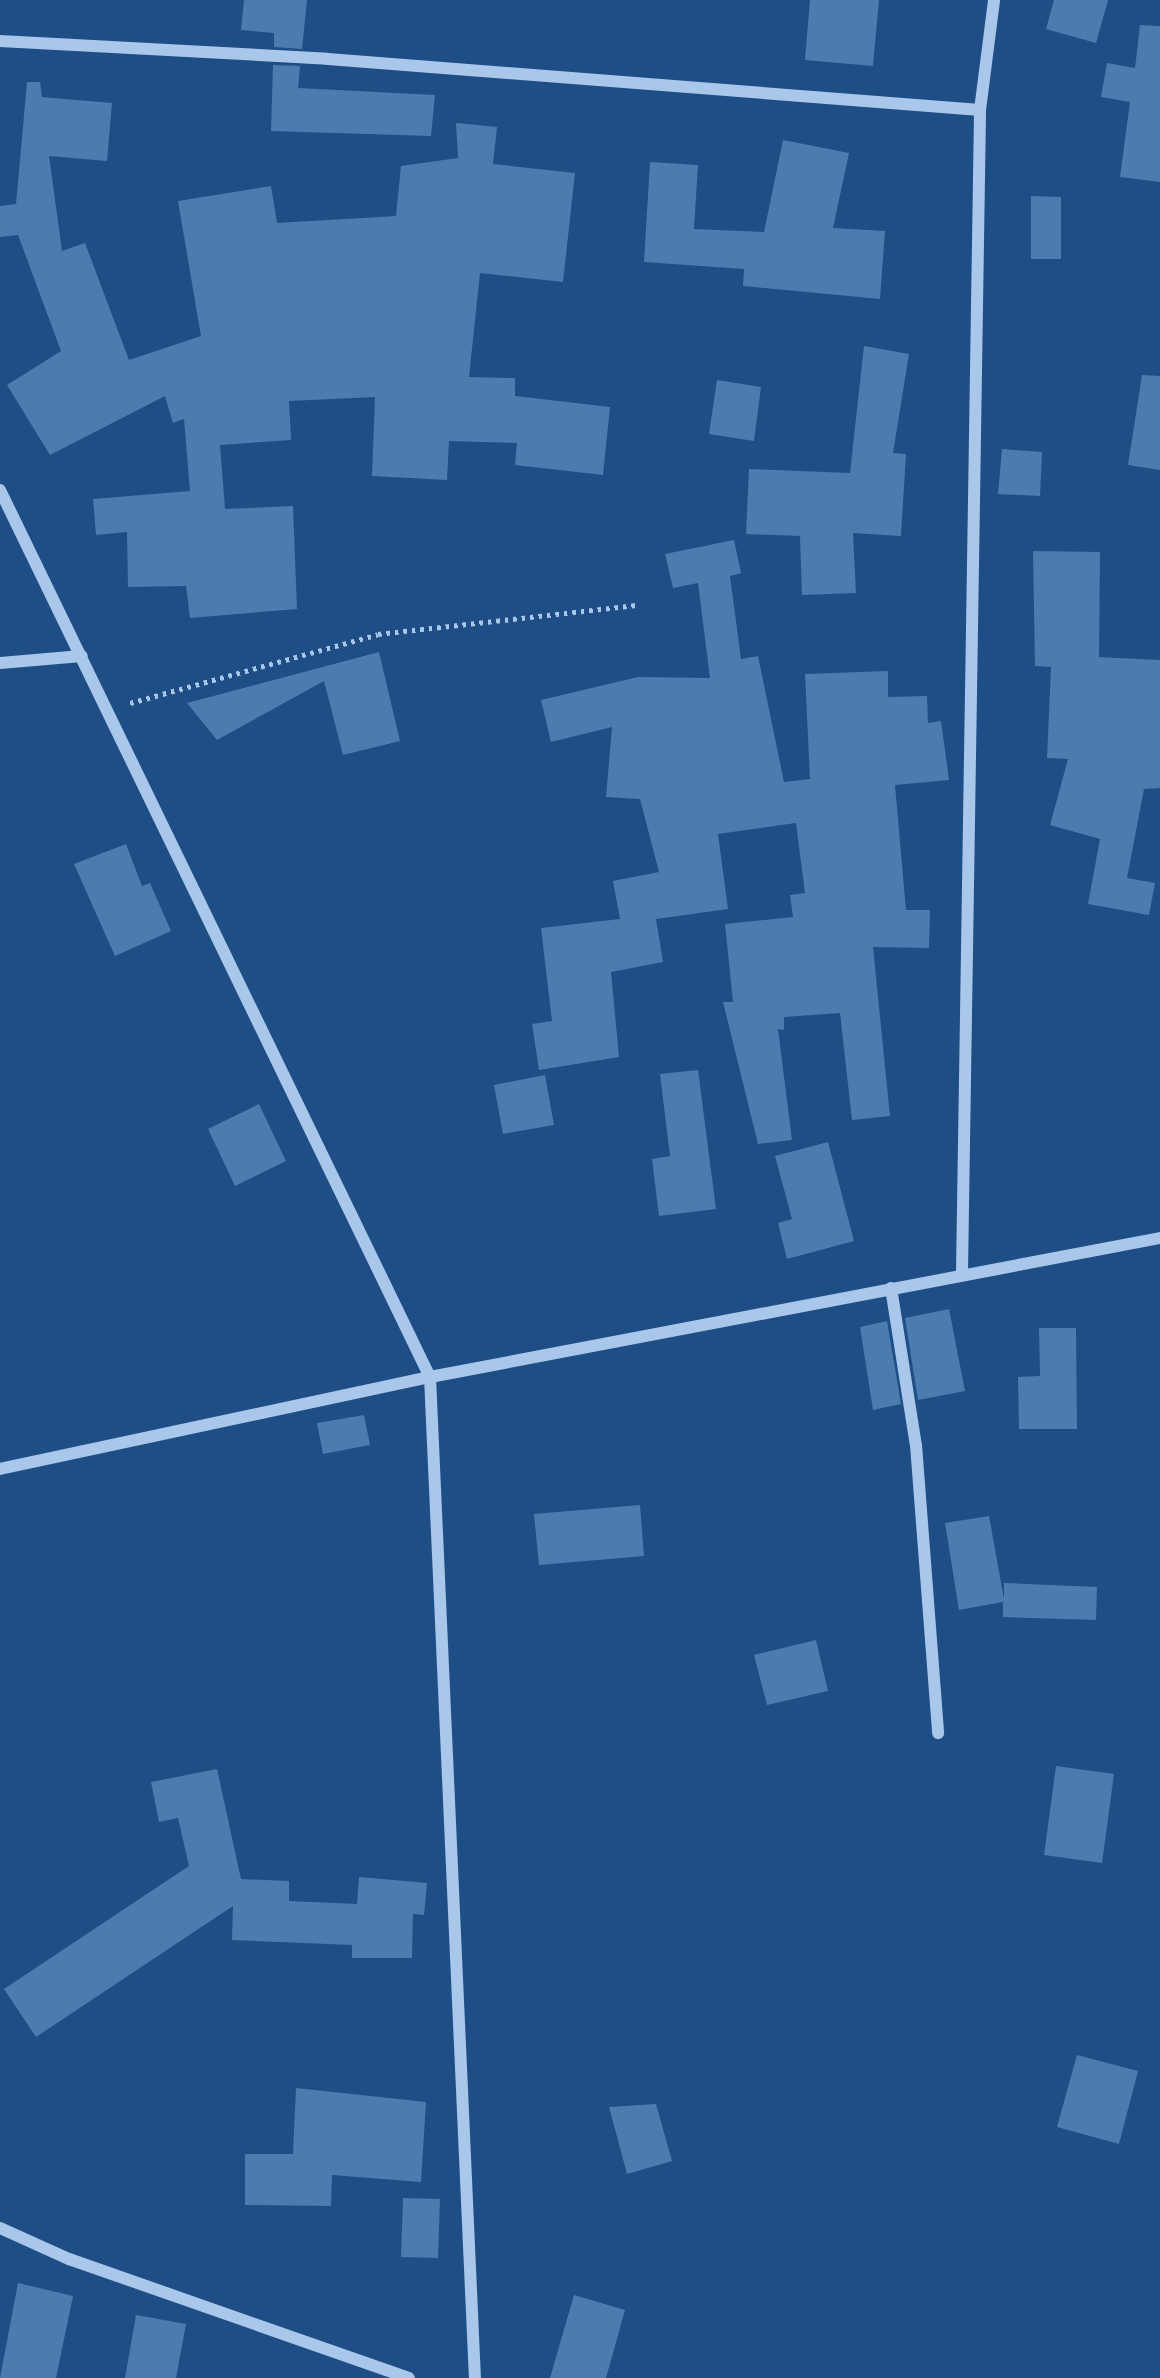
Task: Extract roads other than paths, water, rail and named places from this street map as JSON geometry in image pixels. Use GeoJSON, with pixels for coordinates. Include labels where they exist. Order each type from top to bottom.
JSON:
{"type":"FeatureCollection","features":[{"type":"Feature","properties":{"kind":"street"},"geometry":{"type":"LineString","coordinates":[[962,1272],[980,110],[994,0]]}},
{"type":"Feature","properties":{"kind":"street"},"geometry":{"type":"LineString","coordinates":[[0,41],[328,59],[980,110]]}},
{"type":"Feature","properties":{"kind":"street"},"geometry":{"type":"LineString","coordinates":[[0,490],[109,709],[430,1377],[475,2378]]}},
{"type":"Feature","properties":{"kind":"street"},"geometry":{"type":"LineString","coordinates":[[0,663],[82,656]]}},
{"type":"Feature","properties":{"kind":"street"},"geometry":{"type":"LineString","coordinates":[[0,1469],[430,1377],[962,1272],[1160,1238]]}},
{"type":"Feature","properties":{"kind":"street"},"geometry":{"type":"LineString","coordinates":[[891,1288],[916,1445],[939,1733]]}},
{"type":"Feature","properties":{"kind":"street"},"geometry":{"type":"LineString","coordinates":[[0,2228],[409,2378]]}}]}
